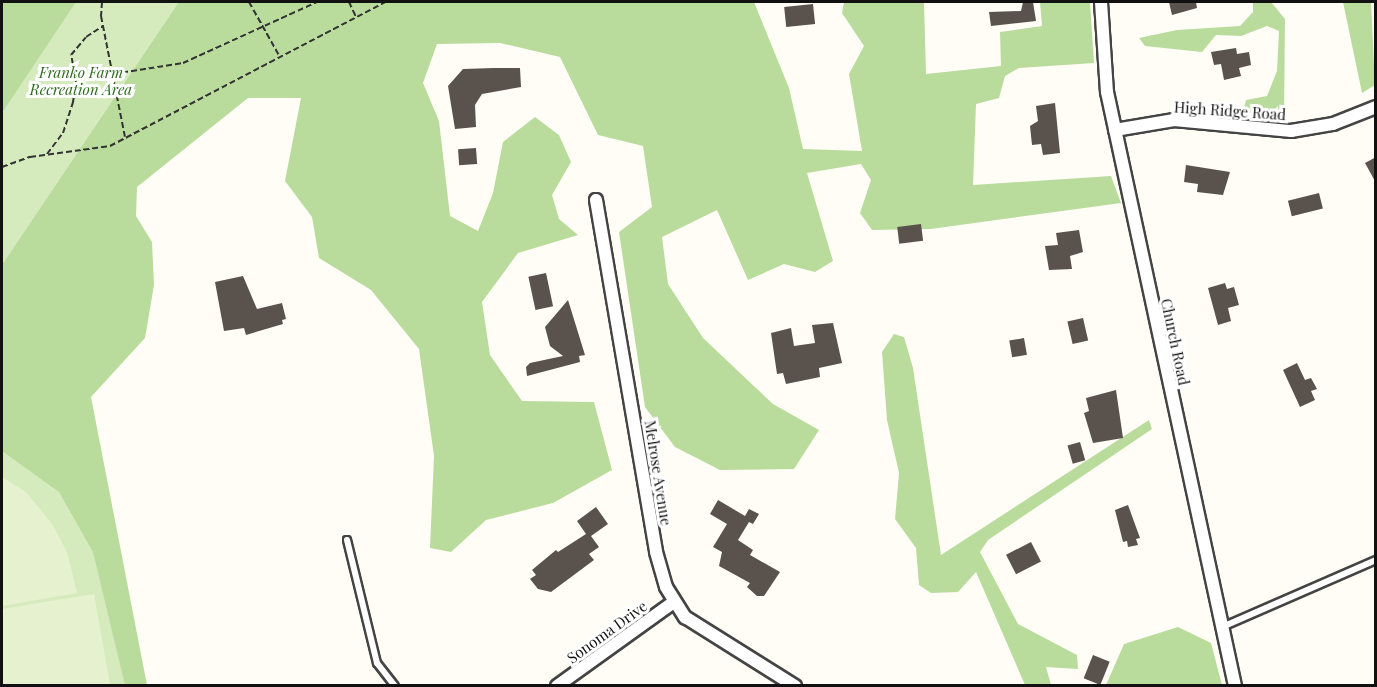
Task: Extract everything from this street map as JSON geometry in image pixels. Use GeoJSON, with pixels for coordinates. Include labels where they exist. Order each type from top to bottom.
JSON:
{"type":"FeatureCollection","features":[{"type":"Feature","properties":{"kind":"street","name":"Church Road"},"geometry":{"type":"LineString","coordinates":[[1101,2],[1104,74],[1235,686]]}},
{"type":"Feature","properties":{"kind":"street","name":"High Ridge Road"},"geometry":{"type":"LineString","coordinates":[[1115,130],[1174,120],[1291,131],[1333,124],[1376,107]]}},
{"type":"Feature","properties":{"kind":"street","name":"Melrose Avenue"},"geometry":{"type":"LineString","coordinates":[[596,200],[656,552],[674,602],[700,627],[795,686]]}},
{"type":"Feature","properties":{"kind":"street","name":"Sonoma Drive"},"geometry":{"type":"LineString","coordinates":[[557,686],[674,602]]}},
{"type":"Feature","properties":{"kind":"lane"},"geometry":{"type":"LineString","coordinates":[[347,540],[377,663],[395,686]]}},
{"type":"Feature","properties":{"kind":"lane"},"geometry":{"type":"LineString","coordinates":[[1222,627],[1376,560]]}},
{"type":"Feature","properties":{"kind":"path"},"geometry":{"type":"LineString","coordinates":[[102,2],[103,26],[125,138]]}},
{"type":"Feature","properties":{"kind":"path"},"geometry":{"type":"LineString","coordinates":[[249,2],[280,57]]}},
{"type":"Feature","properties":{"kind":"path"},"geometry":{"type":"LineString","coordinates":[[113,74],[183,63],[317,2]]}},
{"type":"Feature","properties":{"kind":"path"},"geometry":{"type":"LineString","coordinates":[[349,2],[356,17]]}},
{"type":"Feature","properties":{"kind":"path"},"geometry":{"type":"LineString","coordinates":[[2,167],[46,156],[110,146],[385,2]]}},
{"type":"Feature","properties":{"kind":"path"},"geometry":{"type":"LineString","coordinates":[[46,156],[63,133],[73,102],[76,82],[71,55],[86,38],[103,26]]}},
{"type":"Feature","properties":{"kind":"green space","name":"Franko Farm Recreation Area"},"geometry":{"type":"Polygon","coordinates":[[[2,2],[403,2],[57,182],[131,685],[2,685],[2,2]]]}},
{"type":"Feature","properties":{"kind":"green space"},"geometry":{"type":"Polygon","coordinates":[[[2,2],[76,2],[2,113],[2,2]]]}},
{"type":"Feature","properties":{"kind":"green space"},"geometry":{"type":"Polygon","coordinates":[[[179,2],[754,2],[789,88],[803,149],[862,151],[849,74],[864,46],[842,13],[844,2],[924,2],[926,74],[1001,66],[1000,32],[1042,26],[1040,2],[1090,2],[1094,63],[1019,68],[1005,76],[999,98],[976,104],[973,185],[1111,176],[1121,203],[931,229],[872,230],[860,213],[871,180],[861,164],[807,173],[833,261],[815,272],[784,264],[748,280],[717,210],[662,237],[668,284],[703,338],[773,404],[819,430],[794,469],[720,470],[675,447],[645,407],[619,232],[652,207],[643,146],[598,135],[560,57],[500,43],[437,44],[423,83],[439,121],[450,216],[478,231],[493,193],[503,142],[535,117],[559,135],[571,162],[552,195],[559,219],[578,235],[518,253],[482,302],[490,355],[522,401],[594,402],[612,470],[553,503],[486,520],[451,552],[430,548],[434,456],[419,349],[371,290],[319,258],[312,217],[285,181],[301,98],[248,98],[137,187],[136,216],[152,242],[154,285],[145,338],[91,397],[147,685],[125,685],[93,552],[59,492],[2,451],[2,265],[179,2]]]}},
{"type":"Feature","properties":{"kind":"green space"},"geometry":{"type":"Polygon","coordinates":[[[1253,2],[1271,2],[1285,19],[1284,117],[1243,113],[1246,100],[1267,96],[1277,71],[1279,31],[1267,26],[1241,36],[1216,35],[1202,52],[1145,46],[1139,38],[1177,30],[1240,26],[1253,12],[1253,2]]]}},
{"type":"Feature","properties":{"kind":"green space"},"geometry":{"type":"Polygon","coordinates":[[[1343,2],[1371,2],[1375,85],[1362,93],[1343,2]]]}},
{"type":"Feature","properties":{"kind":"green space"},"geometry":{"type":"Polygon","coordinates":[[[894,334],[904,337],[913,368],[941,555],[1149,420],[1152,429],[988,540],[980,552],[1018,624],[1077,655],[1078,669],[1046,667],[1051,685],[1025,685],[976,572],[958,592],[931,593],[919,585],[916,548],[895,519],[899,473],[887,420],[882,352],[894,334]]]}},
{"type":"Feature","properties":{"kind":"green space"},"geometry":{"type":"Polygon","coordinates":[[[2,477],[26,492],[52,524],[67,552],[77,593],[2,606],[2,477]]]}},
{"type":"Feature","properties":{"kind":"green space"},"geometry":{"type":"Polygon","coordinates":[[[94,594],[110,685],[2,685],[2,609],[94,594]]]}},
{"type":"Feature","properties":{"kind":"green space"},"geometry":{"type":"Polygon","coordinates":[[[1178,627],[1211,643],[1222,685],[1106,685],[1124,644],[1178,627]]]}},
{"type":"Feature","properties":{"kind":"building"},"geometry":{"type":"Polygon","coordinates":[[[1023,2],[1033,2],[1036,21],[991,26],[989,12],[1021,11],[1023,2]]]}},
{"type":"Feature","properties":{"kind":"building"},"geometry":{"type":"Polygon","coordinates":[[[1169,2],[1196,2],[1197,8],[1172,15],[1169,2]]]}},
{"type":"Feature","properties":{"kind":"building"},"geometry":{"type":"Polygon","coordinates":[[[813,4],[815,24],[786,27],[784,7],[813,4]]]}},
{"type":"Feature","properties":{"kind":"building"},"geometry":{"type":"Polygon","coordinates":[[[1236,48],[1237,54],[1249,52],[1251,65],[1239,68],[1241,76],[1224,80],[1221,64],[1214,65],[1211,52],[1236,48]]]}},
{"type":"Feature","properties":{"kind":"building"},"geometry":{"type":"Polygon","coordinates":[[[520,68],[521,87],[482,94],[475,105],[476,127],[455,129],[448,86],[463,69],[520,68]]]}},
{"type":"Feature","properties":{"kind":"building"},"geometry":{"type":"Polygon","coordinates":[[[1055,103],[1060,153],[1043,155],[1041,144],[1032,145],[1030,126],[1038,121],[1036,106],[1055,103]]]}},
{"type":"Feature","properties":{"kind":"building"},"geometry":{"type":"Polygon","coordinates":[[[476,148],[477,164],[459,165],[458,149],[476,148]]]}},
{"type":"Feature","properties":{"kind":"building"},"geometry":{"type":"Polygon","coordinates":[[[1376,157],[1376,183],[1365,163],[1376,157]]]}},
{"type":"Feature","properties":{"kind":"building"},"geometry":{"type":"Polygon","coordinates":[[[1186,165],[1230,172],[1223,195],[1197,192],[1198,184],[1184,182],[1186,165]]]}},
{"type":"Feature","properties":{"kind":"building"},"geometry":{"type":"Polygon","coordinates":[[[1319,193],[1323,209],[1292,216],[1288,201],[1319,193]]]}},
{"type":"Feature","properties":{"kind":"building"},"geometry":{"type":"Polygon","coordinates":[[[921,224],[923,241],[899,244],[897,227],[921,224]]]}},
{"type":"Feature","properties":{"kind":"building"},"geometry":{"type":"Polygon","coordinates":[[[1079,230],[1083,252],[1070,256],[1072,269],[1049,270],[1045,246],[1058,245],[1056,233],[1079,230]]]}},
{"type":"Feature","properties":{"kind":"building"},"geometry":{"type":"Polygon","coordinates":[[[546,273],[553,306],[535,310],[528,277],[546,273]]]}},
{"type":"Feature","properties":{"kind":"building"},"geometry":{"type":"Polygon","coordinates":[[[243,276],[257,309],[282,303],[286,319],[282,320],[283,324],[246,335],[244,328],[224,331],[215,282],[243,276]]]}},
{"type":"Feature","properties":{"kind":"building"},"geometry":{"type":"Polygon","coordinates":[[[1225,283],[1227,289],[1234,287],[1239,305],[1228,308],[1231,321],[1218,325],[1208,288],[1225,283]]]}},
{"type":"Feature","properties":{"kind":"building"},"geometry":{"type":"Polygon","coordinates":[[[568,300],[585,355],[579,356],[580,362],[527,376],[526,367],[530,363],[563,356],[550,346],[545,327],[568,300]]]}},
{"type":"Feature","properties":{"kind":"building"},"geometry":{"type":"Polygon","coordinates":[[[1083,318],[1088,340],[1073,344],[1067,322],[1083,318]]]}},
{"type":"Feature","properties":{"kind":"building"},"geometry":{"type":"Polygon","coordinates":[[[833,323],[842,363],[819,368],[820,377],[786,384],[783,373],[777,374],[771,333],[791,328],[794,346],[815,343],[812,325],[833,323]]]}},
{"type":"Feature","properties":{"kind":"building"},"geometry":{"type":"Polygon","coordinates":[[[1024,338],[1027,355],[1012,357],[1009,341],[1024,338]]]}},
{"type":"Feature","properties":{"kind":"building"},"geometry":{"type":"Polygon","coordinates":[[[1297,363],[1305,380],[1311,378],[1317,389],[1311,391],[1315,400],[1300,407],[1283,370],[1297,363]]]}},
{"type":"Feature","properties":{"kind":"building"},"geometry":{"type":"Polygon","coordinates":[[[1116,390],[1123,438],[1093,443],[1084,413],[1089,411],[1086,398],[1116,390]]]}},
{"type":"Feature","properties":{"kind":"building"},"geometry":{"type":"Polygon","coordinates":[[[1080,442],[1085,460],[1073,464],[1068,446],[1080,442]]]}},
{"type":"Feature","properties":{"kind":"building"},"geometry":{"type":"Polygon","coordinates":[[[718,500],[745,516],[749,509],[759,514],[753,524],[749,522],[738,540],[753,550],[750,555],[780,572],[764,596],[757,596],[747,587],[750,583],[719,566],[722,552],[713,547],[727,524],[710,514],[718,500]]]}},
{"type":"Feature","properties":{"kind":"building"},"geometry":{"type":"Polygon","coordinates":[[[1128,505],[1140,538],[1136,539],[1138,545],[1128,547],[1127,541],[1123,542],[1115,510],[1128,505]]]}},
{"type":"Feature","properties":{"kind":"building"},"geometry":{"type":"Polygon","coordinates":[[[596,507],[608,524],[591,536],[599,547],[589,554],[594,560],[551,592],[538,589],[530,579],[536,575],[532,570],[556,550],[558,552],[586,534],[577,521],[596,507]]]}},
{"type":"Feature","properties":{"kind":"building"},"geometry":{"type":"Polygon","coordinates":[[[1031,542],[1041,562],[1016,574],[1006,555],[1031,542]]]}},
{"type":"Feature","properties":{"kind":"building"},"geometry":{"type":"Polygon","coordinates":[[[1093,655],[1110,662],[1100,685],[1084,678],[1093,655]]]}}]}
